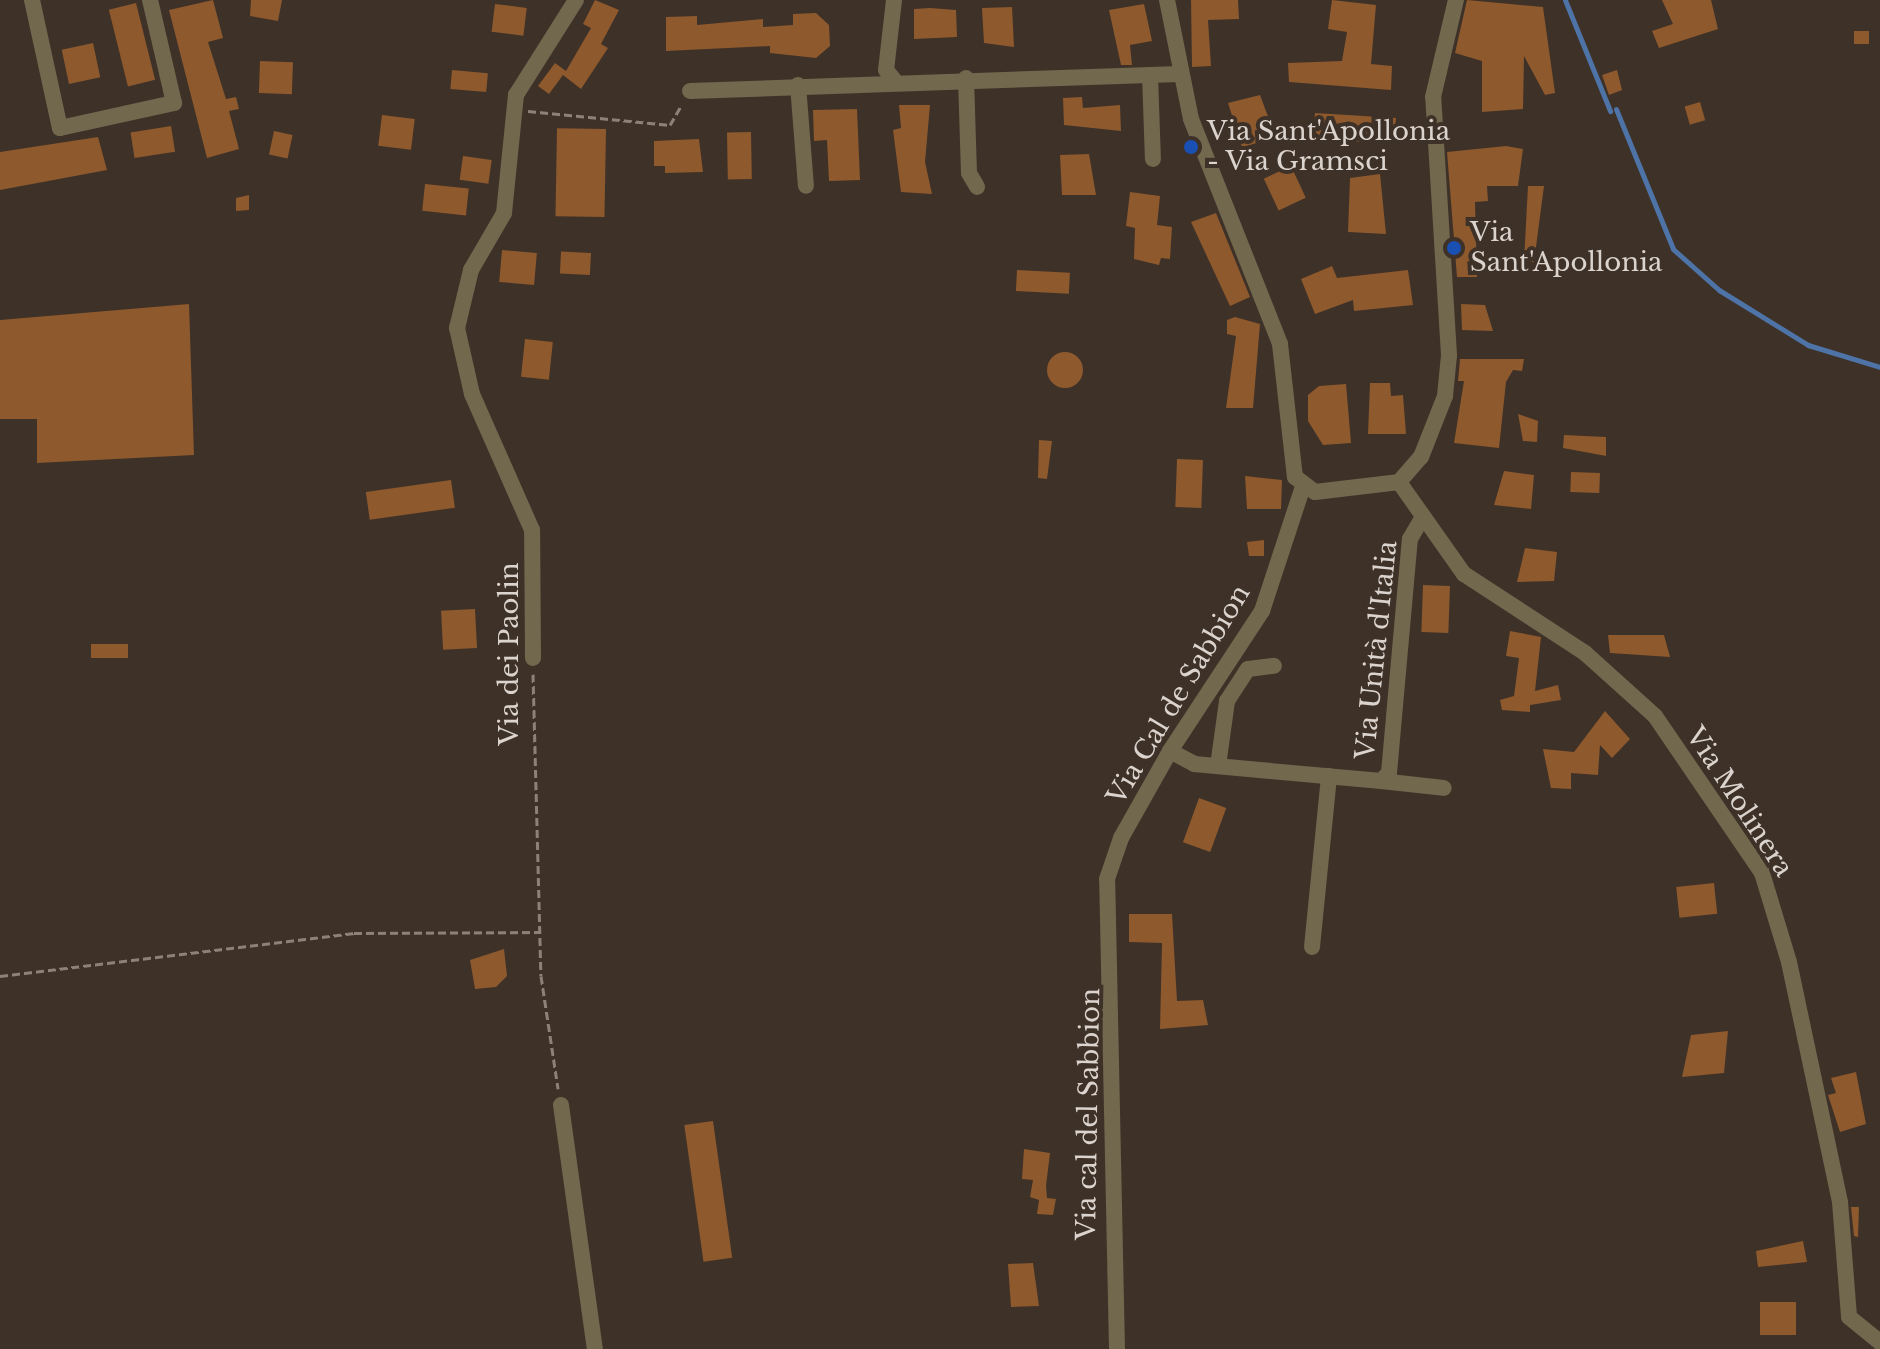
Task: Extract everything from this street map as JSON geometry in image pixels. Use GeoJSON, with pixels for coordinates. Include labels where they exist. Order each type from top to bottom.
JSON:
{"type":"FeatureCollection","features":[{"type":"Feature","properties":{"kind":"street"},"geometry":{"type":"LineString","coordinates":[[32,0],[60,128],[174,103],[150,0]]}},
{"type":"Feature","properties":{"kind":"street","name":"Via dei Paolin"},"geometry":{"type":"LineString","coordinates":[[533,658],[532,530],[472,394],[457,328],[471,270],[504,213],[512,110],[576,0]]}},
{"type":"Feature","properties":{"kind":"street"},"geometry":{"type":"LineString","coordinates":[[894,0],[886,70],[894,80]]}},
{"type":"Feature","properties":{"kind":"street"},"geometry":{"type":"LineString","coordinates":[[1167,0],[1180,74],[1202,149],[1271,316],[1289,447],[1302,489],[1365,490],[1399,482],[1431,436],[1448,377],[1433,97],[1456,0]]}},
{"type":"Feature","properties":{"kind":"street"},"geometry":{"type":"LineString","coordinates":[[690,91],[894,80],[1180,74]]}},
{"type":"Feature","properties":{"kind":"street"},"geometry":{"type":"LineString","coordinates":[[1150,75],[1153,159]]}},
{"type":"Feature","properties":{"kind":"street"},"geometry":{"type":"LineString","coordinates":[[966,78],[969,173],[977,187]]}},
{"type":"Feature","properties":{"kind":"street"},"geometry":{"type":"LineString","coordinates":[[798,85],[806,186]]}},
{"type":"Feature","properties":{"kind":"street","name":"Via Molinera"},"geometry":{"type":"LineString","coordinates":[[1399,482],[1421,520],[1489,595],[1585,653],[1637,697],[1762,873],[1789,962],[1840,1202],[1849,1317],[1880,1342]]}},
{"type":"Feature","properties":{"kind":"street","name":"Via Cal de Sabbion"},"geometry":{"type":"LineString","coordinates":[[1107,879],[1121,838],[1170,751],[1262,611],[1302,489]]}},
{"type":"Feature","properties":{"kind":"street","name":"Via Unità d'Italia"},"geometry":{"type":"LineString","coordinates":[[1170,751],[1218,766],[1381,781],[1389,773],[1410,539],[1421,520]]}},
{"type":"Feature","properties":{"kind":"street"},"geometry":{"type":"LineString","coordinates":[[1218,766],[1227,701],[1248,669],[1274,666]]}},
{"type":"Feature","properties":{"kind":"street","name":"Via Unità d'Italia"},"geometry":{"type":"LineString","coordinates":[[1312,947],[1329,776]]}},
{"type":"Feature","properties":{"kind":"street"},"geometry":{"type":"LineString","coordinates":[[1381,781],[1444,788]]}},
{"type":"Feature","properties":{"kind":"street","name":"Via cal del Sabbion"},"geometry":{"type":"LineString","coordinates":[[1107,879],[1117,1349]]}},
{"type":"Feature","properties":{"kind":"street"},"geometry":{"type":"LineString","coordinates":[[561,1105],[595,1349]]}},
{"type":"Feature","properties":{"kind":"path"},"geometry":{"type":"LineString","coordinates":[[512,110],[670,125],[690,91]]}},
{"type":"Feature","properties":{"kind":"path","name":"Via dei Paolin"},"geometry":{"type":"LineString","coordinates":[[533,658],[541,932],[561,1105]]}},
{"type":"Feature","properties":{"kind":"path"},"geometry":{"type":"LineString","coordinates":[[0,976],[354,933],[541,932]]}},
{"type":"Feature","properties":{"kind":"building"},"geometry":{"type":"Polygon","coordinates":[[[213,0],[223,38],[208,42],[226,99],[236,97],[239,109],[229,111],[239,149],[207,158],[169,10],[213,0]]]}},
{"type":"Feature","properties":{"kind":"building"},"geometry":{"type":"Polygon","coordinates":[[[251,0],[282,0],[278,21],[250,16],[251,0]]]}},
{"type":"Feature","properties":{"kind":"building"},"geometry":{"type":"Polygon","coordinates":[[[595,0],[619,10],[601,44],[608,48],[581,89],[563,75],[549,94],[538,86],[555,63],[566,71],[591,28],[583,24],[595,0]]]}},
{"type":"Feature","properties":{"kind":"building"},"geometry":{"type":"Polygon","coordinates":[[[1191,0],[1238,0],[1239,19],[1208,20],[1211,66],[1192,67],[1191,0]]]}},
{"type":"Feature","properties":{"kind":"building"},"geometry":{"type":"Polygon","coordinates":[[[1332,0],[1376,5],[1371,64],[1392,66],[1391,90],[1289,82],[1288,63],[1342,61],[1347,32],[1328,29],[1332,0]]]}},
{"type":"Feature","properties":{"kind":"building"},"geometry":{"type":"Polygon","coordinates":[[[1467,0],[1543,7],[1555,93],[1545,95],[1524,56],[1523,109],[1482,112],[1482,61],[1455,53],[1467,0]]]}},
{"type":"Feature","properties":{"kind":"building"},"geometry":{"type":"Polygon","coordinates":[[[1662,0],[1711,0],[1718,29],[1659,48],[1652,31],[1673,24],[1662,0]]]}},
{"type":"Feature","properties":{"kind":"building"},"geometry":{"type":"Polygon","coordinates":[[[136,3],[155,80],[128,86],[109,10],[136,3]]]}},
{"type":"Feature","properties":{"kind":"building"},"geometry":{"type":"Polygon","coordinates":[[[495,4],[527,8],[523,36],[492,32],[495,4]]]}},
{"type":"Feature","properties":{"kind":"building"},"geometry":{"type":"Polygon","coordinates":[[[1144,4],[1152,41],[1130,45],[1132,65],[1121,65],[1109,10],[1144,4]]]}},
{"type":"Feature","properties":{"kind":"building"},"geometry":{"type":"Polygon","coordinates":[[[1012,7],[1014,47],[984,43],[982,8],[1012,7]]]}},
{"type":"Feature","properties":{"kind":"building"},"geometry":{"type":"Polygon","coordinates":[[[914,9],[956,10],[957,37],[914,39],[914,9]]]}},
{"type":"Feature","properties":{"kind":"building"},"geometry":{"type":"Polygon","coordinates":[[[816,13],[829,25],[830,46],[816,58],[770,53],[770,46],[666,51],[666,17],[697,16],[697,25],[763,19],[763,27],[793,25],[793,14],[816,13]]]}},
{"type":"Feature","properties":{"kind":"building"},"geometry":{"type":"Polygon","coordinates":[[[1854,31],[1869,31],[1869,44],[1854,44],[1854,31]]]}},
{"type":"Feature","properties":{"kind":"building"},"geometry":{"type":"Polygon","coordinates":[[[93,43],[100,77],[69,84],[62,50],[93,43]]]}},
{"type":"Feature","properties":{"kind":"building"},"geometry":{"type":"Polygon","coordinates":[[[260,61],[293,62],[292,94],[259,93],[260,61]]]}},
{"type":"Feature","properties":{"kind":"building"},"geometry":{"type":"Polygon","coordinates":[[[452,70],[488,73],[486,92],[450,89],[452,70]]]}},
{"type":"Feature","properties":{"kind":"building"},"geometry":{"type":"Polygon","coordinates":[[[1617,70],[1622,90],[1609,95],[1602,75],[1617,70]]]}},
{"type":"Feature","properties":{"kind":"building"},"geometry":{"type":"Polygon","coordinates":[[[1260,95],[1276,138],[1242,147],[1228,103],[1260,95]]]}},
{"type":"Feature","properties":{"kind":"building"},"geometry":{"type":"Polygon","coordinates":[[[1082,97],[1083,108],[1120,105],[1121,131],[1064,125],[1063,98],[1082,97]]]}},
{"type":"Feature","properties":{"kind":"building"},"geometry":{"type":"Polygon","coordinates":[[[1700,102],[1705,120],[1690,125],[1685,106],[1700,102]]]}},
{"type":"Feature","properties":{"kind":"building"},"geometry":{"type":"Polygon","coordinates":[[[899,105],[930,105],[925,162],[932,194],[901,192],[893,130],[901,128],[899,105]]]}},
{"type":"Feature","properties":{"kind":"building"},"geometry":{"type":"Polygon","coordinates":[[[857,109],[860,180],[829,181],[827,140],[814,141],[813,110],[857,109]]]}},
{"type":"Feature","properties":{"kind":"building"},"geometry":{"type":"Polygon","coordinates":[[[1315,113],[1396,118],[1394,142],[1313,141],[1315,113]]]}},
{"type":"Feature","properties":{"kind":"building"},"geometry":{"type":"Polygon","coordinates":[[[382,115],[415,119],[411,150],[378,146],[382,115]]]}},
{"type":"Feature","properties":{"kind":"building"},"geometry":{"type":"Polygon","coordinates":[[[171,126],[175,152],[135,158],[131,132],[171,126]]]}},
{"type":"Feature","properties":{"kind":"building"},"geometry":{"type":"Polygon","coordinates":[[[557,128],[606,129],[604,217],[555,216],[557,128]]]}},
{"type":"Feature","properties":{"kind":"building"},"geometry":{"type":"Polygon","coordinates":[[[274,131],[293,135],[288,158],[269,154],[274,131]]]}},
{"type":"Feature","properties":{"kind":"building"},"geometry":{"type":"Polygon","coordinates":[[[727,132],[751,132],[752,179],[728,179],[727,132]]]}},
{"type":"Feature","properties":{"kind":"building"},"geometry":{"type":"Polygon","coordinates":[[[98,137],[107,170],[0,190],[0,152],[98,137]]]}},
{"type":"Feature","properties":{"kind":"building"},"geometry":{"type":"Polygon","coordinates":[[[699,139],[703,172],[665,173],[665,166],[654,166],[654,141],[699,139]]]}},
{"type":"Feature","properties":{"kind":"building"},"geometry":{"type":"Polygon","coordinates":[[[1506,146],[1523,149],[1518,186],[1487,186],[1488,201],[1475,202],[1477,277],[1457,277],[1447,152],[1506,146]]]}},
{"type":"Feature","properties":{"kind":"building"},"geometry":{"type":"Polygon","coordinates":[[[1089,154],[1096,195],[1062,195],[1060,155],[1089,154]]]}},
{"type":"Feature","properties":{"kind":"building"},"geometry":{"type":"Polygon","coordinates":[[[463,156],[492,160],[488,184],[460,180],[463,156]]]}},
{"type":"Feature","properties":{"kind":"building"},"geometry":{"type":"Polygon","coordinates":[[[1291,166],[1306,198],[1279,210],[1264,179],[1291,166]]]}},
{"type":"Feature","properties":{"kind":"building"},"geometry":{"type":"Polygon","coordinates":[[[1380,174],[1386,234],[1348,232],[1350,178],[1380,174]]]}},
{"type":"Feature","properties":{"kind":"building"},"geometry":{"type":"Polygon","coordinates":[[[425,184],[469,189],[466,215],[422,211],[425,184]]]}},
{"type":"Feature","properties":{"kind":"building"},"geometry":{"type":"Polygon","coordinates":[[[1528,186],[1544,186],[1534,262],[1524,261],[1528,186]]]}},
{"type":"Feature","properties":{"kind":"building"},"geometry":{"type":"Polygon","coordinates":[[[1130,192],[1160,196],[1157,225],[1172,227],[1170,259],[1161,258],[1159,265],[1134,259],[1135,228],[1126,226],[1130,192]]]}},
{"type":"Feature","properties":{"kind":"building"},"geometry":{"type":"Polygon","coordinates":[[[249,195],[249,210],[236,211],[236,198],[249,195]]]}},
{"type":"Feature","properties":{"kind":"building"},"geometry":{"type":"Polygon","coordinates":[[[1216,213],[1250,297],[1230,306],[1191,222],[1216,213]]]}},
{"type":"Feature","properties":{"kind":"building"},"geometry":{"type":"Polygon","coordinates":[[[502,250],[537,253],[534,285],[499,282],[502,250]]]}},
{"type":"Feature","properties":{"kind":"building"},"geometry":{"type":"Polygon","coordinates":[[[561,251],[591,253],[590,275],[560,273],[561,251]]]}},
{"type":"Feature","properties":{"kind":"building"},"geometry":{"type":"Polygon","coordinates":[[[1332,266],[1337,278],[1408,270],[1413,305],[1354,311],[1353,300],[1315,314],[1301,279],[1332,266]]]}},
{"type":"Feature","properties":{"kind":"building"},"geometry":{"type":"Polygon","coordinates":[[[1017,270],[1070,273],[1069,294],[1016,291],[1017,270]]]}},
{"type":"Feature","properties":{"kind":"building"},"geometry":{"type":"Polygon","coordinates":[[[189,304],[194,455],[37,463],[37,419],[0,419],[0,320],[189,304]]]}},
{"type":"Feature","properties":{"kind":"building"},"geometry":{"type":"Polygon","coordinates":[[[1461,304],[1485,305],[1493,331],[1462,330],[1461,304]]]}},
{"type":"Feature","properties":{"kind":"building"},"geometry":{"type":"Polygon","coordinates":[[[1235,317],[1260,324],[1253,408],[1226,408],[1236,336],[1227,334],[1227,320],[1235,317]]]}},
{"type":"Feature","properties":{"kind":"building"},"geometry":{"type":"Polygon","coordinates":[[[525,339],[553,342],[549,380],[521,377],[525,339]]]}},
{"type":"Feature","properties":{"kind":"building"},"geometry":{"type":"Polygon","coordinates":[[[1065,352],[1078,357],[1083,370],[1078,383],[1065,388],[1052,383],[1047,370],[1052,357],[1065,352]]]}},
{"type":"Feature","properties":{"kind":"building"},"geometry":{"type":"Polygon","coordinates":[[[1460,359],[1524,359],[1522,371],[1513,370],[1506,382],[1499,448],[1454,443],[1464,381],[1458,381],[1460,359]]]}},
{"type":"Feature","properties":{"kind":"building"},"geometry":{"type":"Polygon","coordinates":[[[1370,383],[1390,383],[1391,396],[1403,395],[1406,434],[1368,434],[1370,383]]]}},
{"type":"Feature","properties":{"kind":"building"},"geometry":{"type":"Polygon","coordinates":[[[1346,384],[1351,443],[1323,445],[1308,421],[1308,395],[1319,386],[1346,384]]]}},
{"type":"Feature","properties":{"kind":"building"},"geometry":{"type":"Polygon","coordinates":[[[1518,414],[1538,421],[1537,442],[1523,441],[1518,414]]]}},
{"type":"Feature","properties":{"kind":"building"},"geometry":{"type":"Polygon","coordinates":[[[1564,435],[1606,437],[1606,456],[1563,448],[1564,435]]]}},
{"type":"Feature","properties":{"kind":"building"},"geometry":{"type":"Polygon","coordinates":[[[1039,440],[1052,441],[1047,479],[1038,478],[1039,440]]]}},
{"type":"Feature","properties":{"kind":"building"},"geometry":{"type":"Polygon","coordinates":[[[1177,459],[1203,460],[1201,508],[1175,507],[1177,459]]]}},
{"type":"Feature","properties":{"kind":"building"},"geometry":{"type":"Polygon","coordinates":[[[1504,471],[1534,475],[1531,509],[1494,505],[1504,471]]]}},
{"type":"Feature","properties":{"kind":"building"},"geometry":{"type":"Polygon","coordinates":[[[1571,472],[1600,473],[1599,493],[1570,492],[1571,472]]]}},
{"type":"Feature","properties":{"kind":"building"},"geometry":{"type":"Polygon","coordinates":[[[1245,476],[1282,480],[1281,509],[1247,509],[1245,476]]]}},
{"type":"Feature","properties":{"kind":"building"},"geometry":{"type":"Polygon","coordinates":[[[451,480],[455,508],[370,520],[366,492],[451,480]]]}},
{"type":"Feature","properties":{"kind":"building"},"geometry":{"type":"Polygon","coordinates":[[[1264,540],[1264,556],[1249,556],[1247,542],[1264,540]]]}},
{"type":"Feature","properties":{"kind":"building"},"geometry":{"type":"Polygon","coordinates":[[[1525,548],[1557,552],[1554,581],[1517,582],[1525,548]]]}},
{"type":"Feature","properties":{"kind":"building"},"geometry":{"type":"Polygon","coordinates":[[[1423,585],[1450,586],[1448,633],[1421,632],[1423,585]]]}},
{"type":"Feature","properties":{"kind":"building"},"geometry":{"type":"Polygon","coordinates":[[[475,609],[477,648],[443,650],[441,611],[475,609]]]}},
{"type":"Feature","properties":{"kind":"building"},"geometry":{"type":"Polygon","coordinates":[[[1510,631],[1541,637],[1535,691],[1558,685],[1561,700],[1530,705],[1530,712],[1502,710],[1500,700],[1514,696],[1519,658],[1506,656],[1510,631]]]}},
{"type":"Feature","properties":{"kind":"building"},"geometry":{"type":"Polygon","coordinates":[[[1608,635],[1664,635],[1670,657],[1610,653],[1608,635]]]}},
{"type":"Feature","properties":{"kind":"building"},"geometry":{"type":"Polygon","coordinates":[[[91,644],[128,644],[128,658],[91,658],[91,644]]]}},
{"type":"Feature","properties":{"kind":"building"},"geometry":{"type":"Polygon","coordinates":[[[1605,711],[1630,739],[1612,758],[1600,745],[1598,775],[1571,773],[1571,789],[1551,788],[1543,749],[1574,752],[1605,711]]]}},
{"type":"Feature","properties":{"kind":"building"},"geometry":{"type":"Polygon","coordinates":[[[1199,798],[1226,808],[1210,852],[1183,842],[1199,798]]]}},
{"type":"Feature","properties":{"kind":"building"},"geometry":{"type":"Polygon","coordinates":[[[1714,883],[1717,914],[1679,918],[1676,887],[1714,883]]]}},
{"type":"Feature","properties":{"kind":"building"},"geometry":{"type":"Polygon","coordinates":[[[1129,914],[1172,914],[1177,1001],[1203,1000],[1208,1025],[1160,1029],[1162,943],[1129,942],[1129,914]]]}},
{"type":"Feature","properties":{"kind":"building"},"geometry":{"type":"Polygon","coordinates":[[[504,949],[507,976],[496,987],[475,989],[470,960],[504,949]]]}},
{"type":"Feature","properties":{"kind":"building"},"geometry":{"type":"Polygon","coordinates":[[[1728,1031],[1724,1073],[1682,1077],[1691,1035],[1728,1031]]]}},
{"type":"Feature","properties":{"kind":"building"},"geometry":{"type":"Polygon","coordinates":[[[1856,1072],[1866,1124],[1840,1132],[1828,1095],[1836,1093],[1831,1078],[1856,1072]]]}},
{"type":"Feature","properties":{"kind":"building"},"geometry":{"type":"Polygon","coordinates":[[[713,1121],[732,1258],[703,1262],[684,1125],[713,1121]]]}},
{"type":"Feature","properties":{"kind":"building"},"geometry":{"type":"Polygon","coordinates":[[[1024,1149],[1050,1153],[1046,1186],[1047,1198],[1056,1199],[1053,1215],[1037,1214],[1039,1200],[1030,1197],[1033,1180],[1022,1179],[1024,1149]]]}},
{"type":"Feature","properties":{"kind":"building"},"geometry":{"type":"Polygon","coordinates":[[[1851,1207],[1859,1207],[1858,1237],[1854,1236],[1851,1207]]]}},
{"type":"Feature","properties":{"kind":"building"},"geometry":{"type":"Polygon","coordinates":[[[1803,1241],[1807,1262],[1758,1267],[1756,1251],[1803,1241]]]}},
{"type":"Feature","properties":{"kind":"building"},"geometry":{"type":"Polygon","coordinates":[[[1033,1263],[1039,1306],[1011,1307],[1008,1264],[1033,1263]]]}},
{"type":"Feature","properties":{"kind":"building"},"geometry":{"type":"Polygon","coordinates":[[[1760,1302],[1796,1302],[1796,1335],[1760,1335],[1760,1302]]]}},
{"type":"Feature","properties":{"kind":"waterway"},"geometry":{"type":"LineString","coordinates":[[1565,0],[1610,111]]}},
{"type":"Feature","properties":{"kind":"waterway"},"geometry":{"type":"LineString","coordinates":[[1616,109],[1673,249],[1719,290],[1808,345],[1880,367]]}},
{"type":"Feature","properties":{"kind":"place","name":"Via Sant'Apollonia - Via Gramsci"},"geometry":{"type":"Point","coordinates":[1191,147]}},
{"type":"Feature","properties":{"kind":"place","name":"Via Sant'Apollonia"},"geometry":{"type":"Point","coordinates":[1454,248]}}]}
